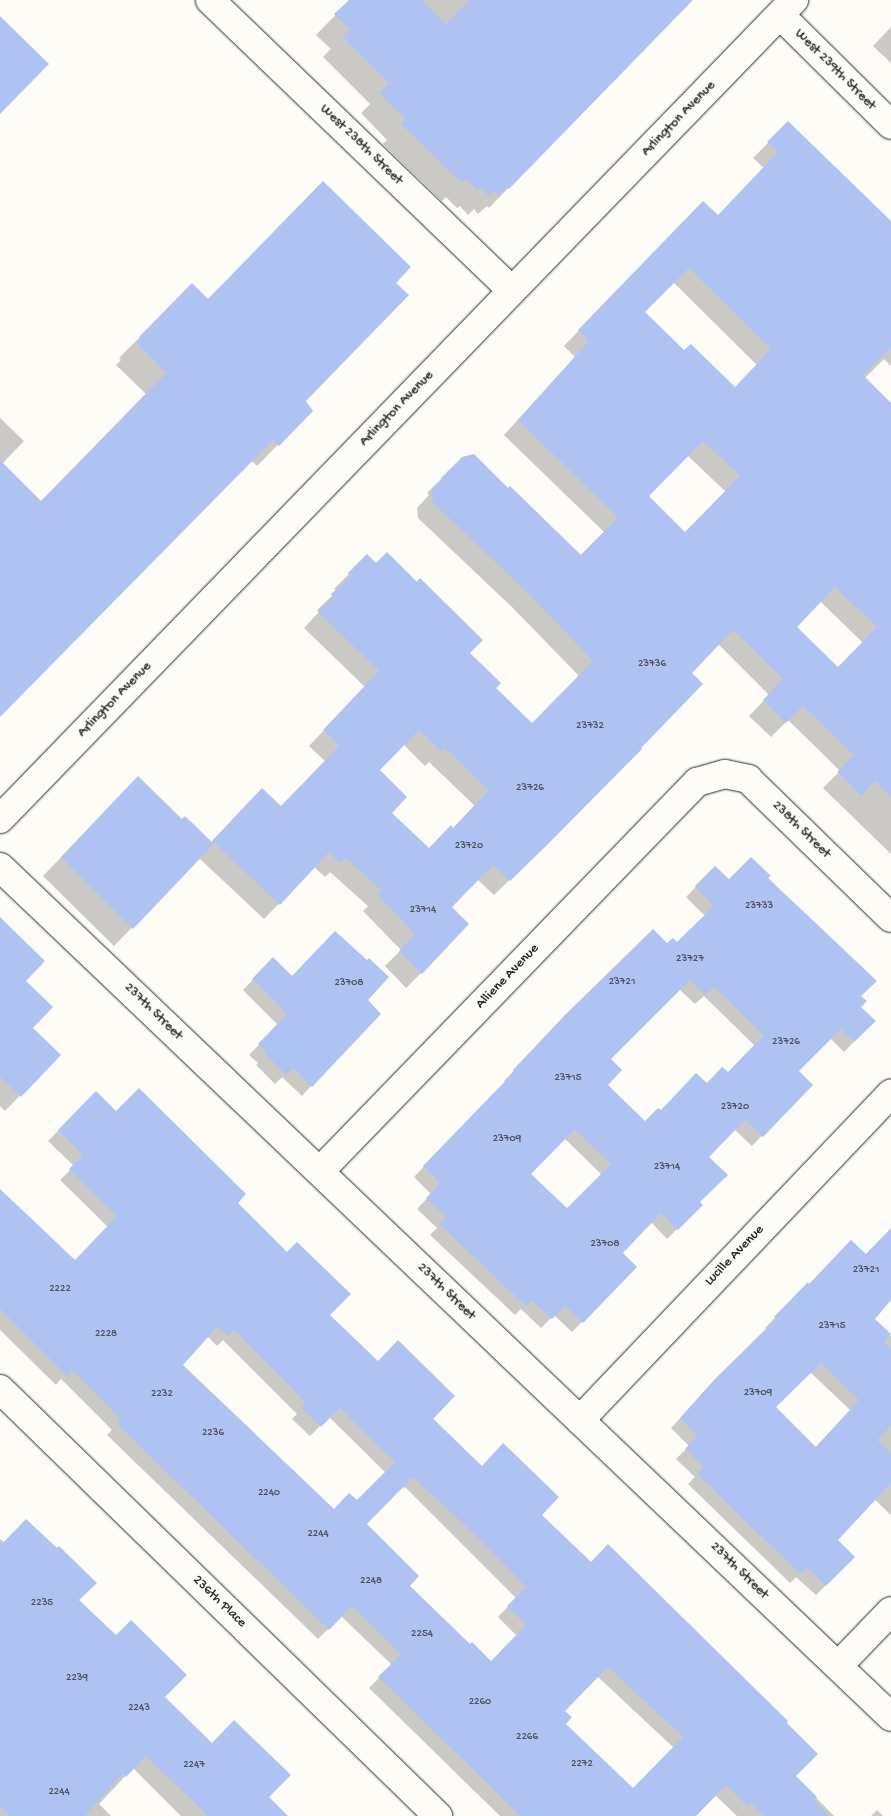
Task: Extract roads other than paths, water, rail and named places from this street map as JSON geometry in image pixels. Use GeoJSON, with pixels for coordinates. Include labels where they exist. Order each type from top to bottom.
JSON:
{"type":"FeatureCollection","features":[{"type":"Feature","properties":{"kind":"street","name":"West 238th Street"},"geometry":{"type":"LineString","coordinates":[[210,0],[512,291]]}},
{"type":"Feature","properties":{"kind":"street","name":"Arlington Avenue"},"geometry":{"type":"LineString","coordinates":[[0,818],[787,7]]}},
{"type":"Feature","properties":{"kind":"street","name":"West 239th Street"},"geometry":{"type":"LineString","coordinates":[[787,7],[891,125]]}},
{"type":"Feature","properties":{"kind":"street","name":"238th Street"},"geometry":{"type":"LineString","coordinates":[[697,782],[724,774],[748,779],[891,918]]}},
{"type":"Feature","properties":{"kind":"street","name":"Alliene Avenue"},"geometry":{"type":"LineString","coordinates":[[320,1171],[697,782]]}},
{"type":"Feature","properties":{"kind":"street","name":"237th Street"},"geometry":{"type":"LineString","coordinates":[[0,867],[891,1717]]}},
{"type":"Feature","properties":{"kind":"street","name":"Lucille Avenue"},"geometry":{"type":"LineString","coordinates":[[580,1420],[891,1093]]}},
{"type":"Feature","properties":{"kind":"street","name":"236th Place"},"geometry":{"type":"LineString","coordinates":[[0,1389],[438,1816]]}},
{"type":"Feature","properties":{"kind":"street"},"geometry":{"type":"LineString","coordinates":[[838,1666],[891,1612]]}}]}
